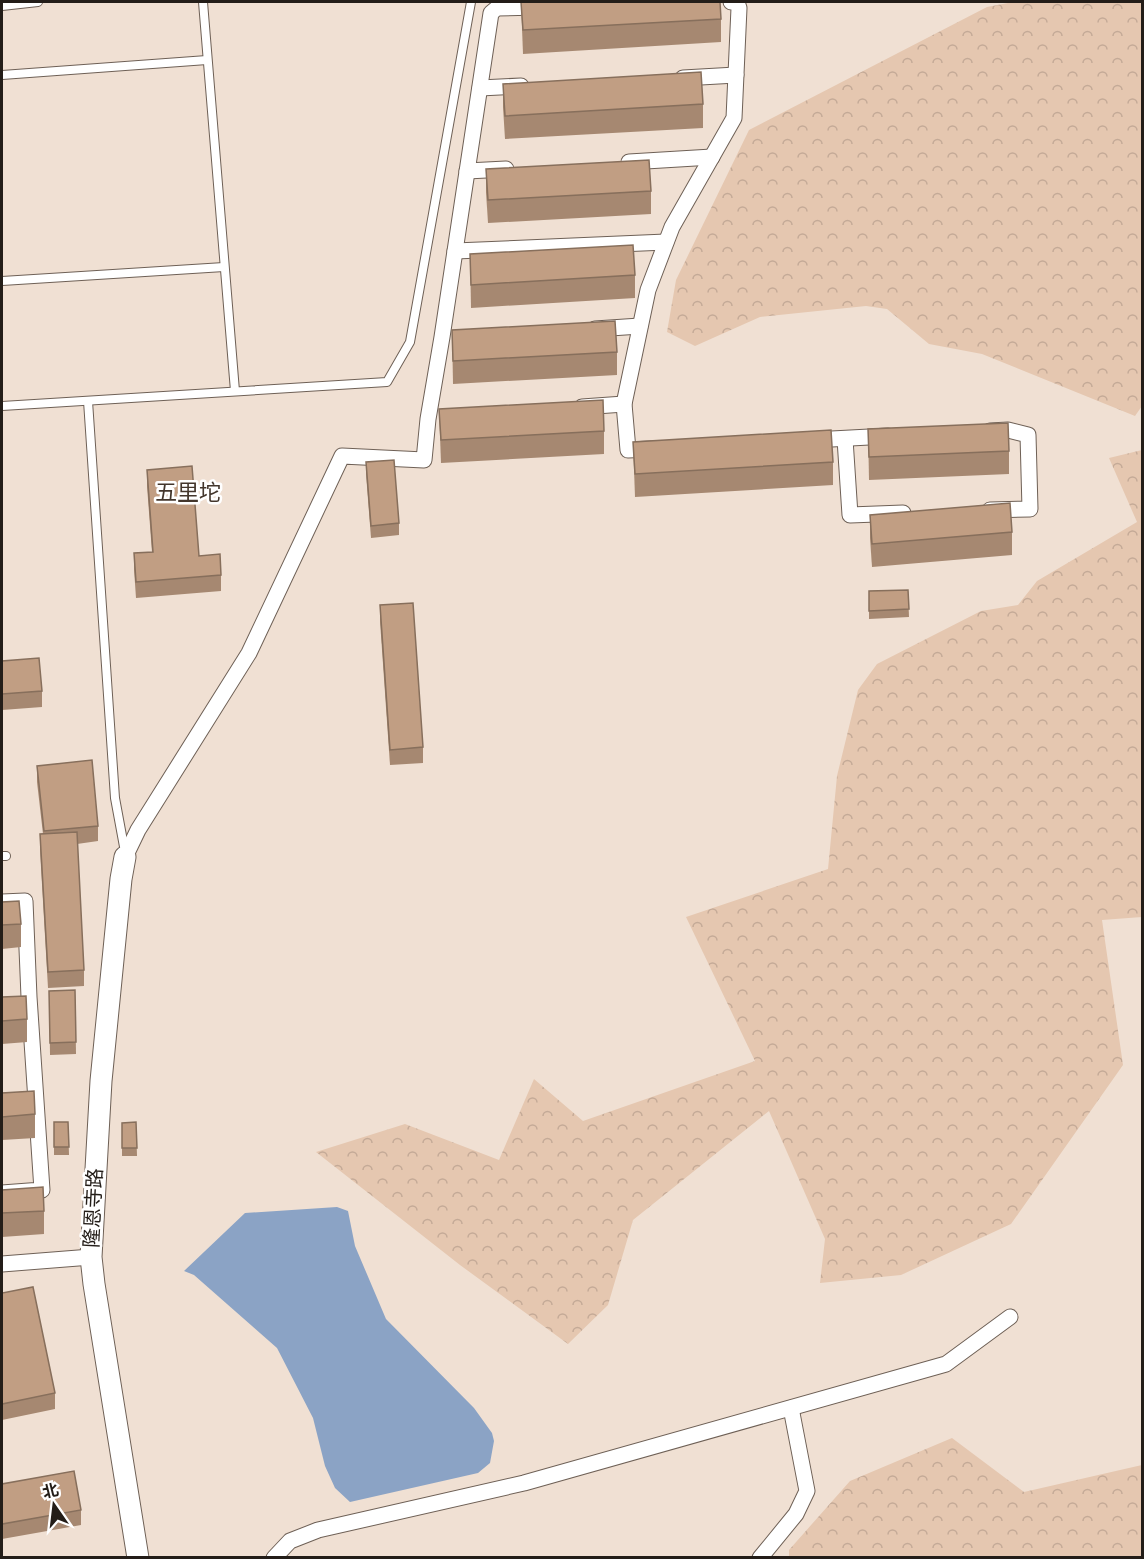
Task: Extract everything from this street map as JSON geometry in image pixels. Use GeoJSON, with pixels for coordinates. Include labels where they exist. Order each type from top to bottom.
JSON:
{"type":"FeatureCollection","features":[{"type":"Feature","properties":{"kind":"street"},"geometry":{"type":"LineString","coordinates":[[714,2],[725,2]]}},
{"type":"Feature","properties":{"kind":"street"},"geometry":{"type":"LineString","coordinates":[[662,448],[628,450],[624,404],[648,290],[666,242],[672,227],[734,118],[739,8],[737,2],[731,2]]}},
{"type":"Feature","properties":{"kind":"street"},"geometry":{"type":"LineString","coordinates":[[125,857],[138,830],[249,653],[342,456],[424,460],[448,336],[455,251],[491,13],[497,8],[554,6]]}},
{"type":"Feature","properties":{"kind":"street"},"geometry":{"type":"LineString","coordinates":[[666,79],[736,75]]}},
{"type":"Feature","properties":{"kind":"street"},"geometry":{"type":"LineString","coordinates":[[480,88],[538,85]]}},
{"type":"Feature","properties":{"kind":"street"},"geometry":{"type":"LineString","coordinates":[[619,162],[712,157]]}},
{"type":"Feature","properties":{"kind":"street"},"geometry":{"type":"LineString","coordinates":[[467,171],[525,168]]}},
{"type":"Feature","properties":{"kind":"street"},"geometry":{"type":"LineString","coordinates":[[455,251],[666,242]]}},
{"type":"Feature","properties":{"kind":"street"},"geometry":{"type":"LineString","coordinates":[[582,329],[640,326]]}},
{"type":"Feature","properties":{"kind":"street"},"geometry":{"type":"LineString","coordinates":[[566,408],[624,404]]}},
{"type":"Feature","properties":{"kind":"street"},"geometry":{"type":"LineString","coordinates":[[973,432],[1008,430],[1028,435],[1030,508],[974,511]]}},
{"type":"Feature","properties":{"kind":"street"},"geometry":{"type":"LineString","coordinates":[[799,441],[903,435]]}},
{"type":"Feature","properties":{"kind":"street"},"geometry":{"type":"LineString","coordinates":[[845,439],[850,515],[917,513]]}},
{"type":"Feature","properties":{"kind":"street","name":"隆恩寺路"},"geometry":{"type":"LineString","coordinates":[[125,857],[102,1081],[91,1257],[138,1557]]}},
{"type":"Feature","properties":{"kind":"street"},"geometry":{"type":"LineString","coordinates":[[2,902],[25,901],[30,1095],[42,1190],[2,1192]]}},
{"type":"Feature","properties":{"kind":"street"},"geometry":{"type":"LineString","coordinates":[[10,999],[29,997]]}},
{"type":"Feature","properties":{"kind":"street"},"geometry":{"type":"LineString","coordinates":[[2,1264],[91,1257]]}},
{"type":"Feature","properties":{"kind":"street"},"geometry":{"type":"LineString","coordinates":[[274,1557],[290,1541],[318,1530],[524,1483],[946,1364],[1010,1317]]}},
{"type":"Feature","properties":{"kind":"street"},"geometry":{"type":"LineString","coordinates":[[760,1557],[796,1514],[807,1491],[791,1408]]}},
{"type":"Feature","properties":{"kind":"lane"},"geometry":{"type":"LineString","coordinates":[[2,6],[38,2]]}},
{"type":"Feature","properties":{"kind":"lane"},"geometry":{"type":"LineString","coordinates":[[203,2],[234,391]]}},
{"type":"Feature","properties":{"kind":"lane"},"geometry":{"type":"LineString","coordinates":[[2,406],[387,382],[410,342],[471,2]]}},
{"type":"Feature","properties":{"kind":"lane"},"geometry":{"type":"LineString","coordinates":[[2,75],[207,60]]}},
{"type":"Feature","properties":{"kind":"lane"},"geometry":{"type":"LineString","coordinates":[[2,281],[224,267]]}},
{"type":"Feature","properties":{"kind":"lane"},"geometry":{"type":"LineString","coordinates":[[88,400],[115,798],[125,857]]}},
{"type":"Feature","properties":{"kind":"green space"},"geometry":{"type":"Polygon","coordinates":[[[1013,2],[1142,2],[1142,406],[1135,416],[982,354],[929,344],[887,309],[866,306],[760,317],[695,346],[667,332],[676,280],[749,130],[987,7],[1013,2]]]}},
{"type":"Feature","properties":{"kind":"green space"},"geometry":{"type":"Polygon","coordinates":[[[1142,450],[1142,917],[1102,920],[1123,1065],[1011,1224],[901,1275],[820,1283],[825,1239],[769,1111],[633,1220],[608,1305],[568,1344],[460,1265],[316,1152],[405,1124],[499,1160],[534,1079],[583,1121],[755,1061],[686,917],[828,869],[837,776],[858,690],[877,664],[981,611],[1018,605],[1037,581],[1137,522],[1109,458],[1142,450]]]}},
{"type":"Feature","properties":{"kind":"green space"},"geometry":{"type":"Polygon","coordinates":[[[952,1438],[1024,1492],[1142,1465],[1142,1557],[789,1557],[789,1550],[850,1481],[952,1438]]]}},
{"type":"Feature","properties":{"kind":"water"},"geometry":{"type":"Polygon","coordinates":[[[337,1207],[348,1211],[355,1246],[386,1319],[474,1408],[492,1433],[494,1441],[490,1463],[478,1473],[350,1502],[335,1488],[325,1466],[313,1418],[277,1348],[194,1275],[184,1271],[245,1213],[337,1207]]]}},
{"type":"Feature","properties":{"kind":"building"},"geometry":{"type":"Polygon","coordinates":[[[521,2],[720,2],[721,19],[523,30],[521,2]]]}},
{"type":"Feature","properties":{"kind":"building"},"geometry":{"type":"Polygon","coordinates":[[[701,72],[703,104],[505,116],[503,84],[701,72]]]}},
{"type":"Feature","properties":{"kind":"building"},"geometry":{"type":"Polygon","coordinates":[[[649,160],[651,191],[488,200],[486,169],[649,160]]]}},
{"type":"Feature","properties":{"kind":"building"},"geometry":{"type":"Polygon","coordinates":[[[633,245],[635,275],[471,285],[470,254],[633,245]]]}},
{"type":"Feature","properties":{"kind":"building"},"geometry":{"type":"Polygon","coordinates":[[[615,321],[617,352],[453,361],[452,330],[615,321]]]}},
{"type":"Feature","properties":{"kind":"building"},"geometry":{"type":"Polygon","coordinates":[[[603,400],[604,431],[441,440],[439,409],[603,400]]]}},
{"type":"Feature","properties":{"kind":"building"},"geometry":{"type":"Polygon","coordinates":[[[1008,423],[1009,451],[869,457],[868,429],[1008,423]]]}},
{"type":"Feature","properties":{"kind":"building"},"geometry":{"type":"Polygon","coordinates":[[[831,430],[833,462],[635,474],[633,442],[831,430]]]}},
{"type":"Feature","properties":{"kind":"building"},"geometry":{"type":"Polygon","coordinates":[[[394,460],[399,523],[371,526],[366,462],[394,460]]]}},
{"type":"Feature","properties":{"kind":"building"},"geometry":{"type":"Polygon","coordinates":[[[192,466],[199,556],[220,554],[221,575],[136,582],[134,553],[153,552],[147,470],[192,466]]]}},
{"type":"Feature","properties":{"kind":"building"},"geometry":{"type":"Polygon","coordinates":[[[1010,503],[1012,532],[872,544],[870,515],[1010,503]]]}},
{"type":"Feature","properties":{"kind":"building"},"geometry":{"type":"Polygon","coordinates":[[[908,590],[909,609],[869,611],[869,591],[908,590]]]}},
{"type":"Feature","properties":{"kind":"building"},"geometry":{"type":"Polygon","coordinates":[[[413,603],[423,747],[390,750],[380,605],[413,603]]]}},
{"type":"Feature","properties":{"kind":"building"},"geometry":{"type":"Polygon","coordinates":[[[39,658],[42,691],[2,694],[2,661],[39,658]]]}},
{"type":"Feature","properties":{"kind":"building"},"geometry":{"type":"Polygon","coordinates":[[[92,760],[98,826],[44,831],[37,766],[92,760]]]}},
{"type":"Feature","properties":{"kind":"building"},"geometry":{"type":"Polygon","coordinates":[[[77,832],[84,970],[48,972],[40,834],[77,832]]]}},
{"type":"Feature","properties":{"kind":"building"},"geometry":{"type":"Polygon","coordinates":[[[19,901],[21,924],[2,925],[2,902],[19,901]]]}},
{"type":"Feature","properties":{"kind":"building"},"geometry":{"type":"Polygon","coordinates":[[[75,990],[76,1042],[50,1043],[49,991],[75,990]]]}},
{"type":"Feature","properties":{"kind":"building"},"geometry":{"type":"Polygon","coordinates":[[[26,996],[27,1019],[2,1021],[2,997],[26,996]]]}},
{"type":"Feature","properties":{"kind":"building"},"geometry":{"type":"Polygon","coordinates":[[[34,1091],[35,1114],[2,1117],[2,1093],[34,1091]]]}},
{"type":"Feature","properties":{"kind":"building"},"geometry":{"type":"Polygon","coordinates":[[[54,1122],[68,1122],[69,1147],[54,1147],[54,1122]]]}},
{"type":"Feature","properties":{"kind":"building"},"geometry":{"type":"Polygon","coordinates":[[[136,1122],[137,1148],[122,1148],[122,1123],[136,1122]]]}},
{"type":"Feature","properties":{"kind":"building"},"geometry":{"type":"Polygon","coordinates":[[[43,1187],[44,1211],[2,1213],[2,1190],[43,1187]]]}},
{"type":"Feature","properties":{"kind":"building"},"geometry":{"type":"Polygon","coordinates":[[[33,1287],[55,1393],[2,1404],[2,1293],[33,1287]]]}},
{"type":"Feature","properties":{"kind":"building"},"geometry":{"type":"Polygon","coordinates":[[[74,1471],[81,1510],[2,1524],[2,1484],[74,1471]]]}},
{"type":"Feature","properties":{"kind":"district","name":"五里坨"},"geometry":{"type":"Point","coordinates":[188,492]}}]}
